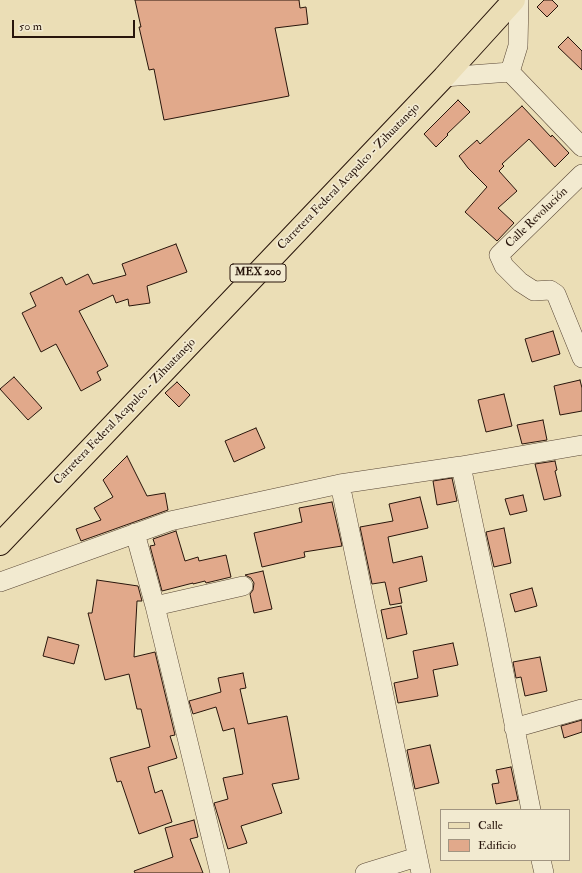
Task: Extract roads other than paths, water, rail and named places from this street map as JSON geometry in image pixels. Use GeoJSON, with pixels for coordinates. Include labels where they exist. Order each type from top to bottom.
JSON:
{"type":"FeatureCollection","features":[{"type":"Feature","properties":{"kind":"main road","name":"Carretera Federal Acapulco - Zihuatanejo"},"geometry":{"type":"LineString","coordinates":[[0,544],[444,77],[514,0]]}},
{"type":"Feature","properties":{"kind":"street"},"geometry":{"type":"LineString","coordinates":[[510,72],[518,46],[519,0]]}},
{"type":"Feature","properties":{"kind":"street"},"geometry":{"type":"LineString","coordinates":[[444,77],[510,72]]}},
{"type":"Feature","properties":{"kind":"street"},"geometry":{"type":"LineString","coordinates":[[510,72],[582,146]]}},
{"type":"Feature","properties":{"kind":"street","name":"Calle Revolución"},"geometry":{"type":"LineString","coordinates":[[582,174],[499,255],[504,266],[520,282],[534,291],[550,290],[556,294],[582,358]]}},
{"type":"Feature","properties":{"kind":"street"},"geometry":{"type":"LineString","coordinates":[[0,582],[170,521],[340,484],[461,466],[582,445]]}},
{"type":"Feature","properties":{"kind":"street"},"geometry":{"type":"LineString","coordinates":[[461,466],[495,627],[531,809]]}},
{"type":"Feature","properties":{"kind":"street"},"geometry":{"type":"LineString","coordinates":[[340,484],[419,865],[365,873]]}},
{"type":"Feature","properties":{"kind":"street"},"geometry":{"type":"LineString","coordinates":[[135,533],[155,606],[220,873]]}},
{"type":"Feature","properties":{"kind":"street"},"geometry":{"type":"LineString","coordinates":[[155,606],[243,586]]}},
{"type":"Feature","properties":{"kind":"street"},"geometry":{"type":"LineString","coordinates":[[514,728],[582,709]]}},
{"type":"Feature","properties":{"kind":"street"},"geometry":{"type":"LineString","coordinates":[[541,861],[544,873]]}}]}
